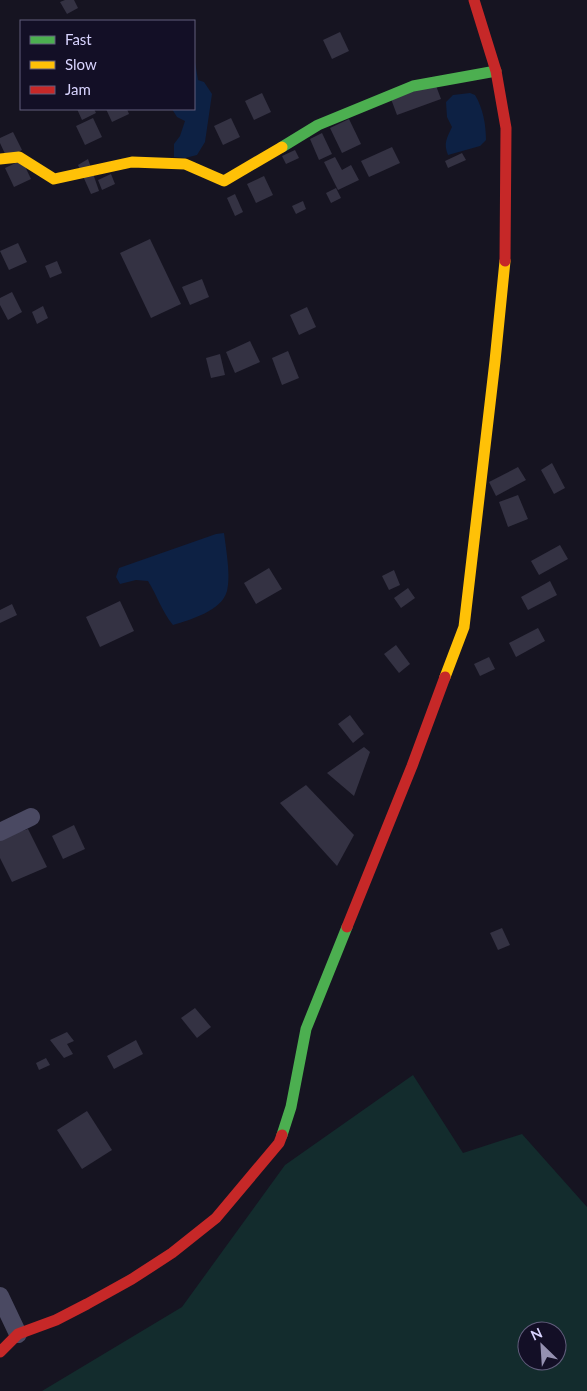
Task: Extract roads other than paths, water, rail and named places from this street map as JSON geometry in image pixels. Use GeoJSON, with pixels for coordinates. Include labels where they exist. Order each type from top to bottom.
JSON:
{"type":"FeatureCollection","features":[{"type":"Feature","properties":{"kind":"street"},"geometry":{"type":"LineString","coordinates":[[0,1352],[18,1334],[56,1320],[87,1304],[132,1279],[172,1252],[216,1218],[279,1143],[291,1107],[306,1029],[412,766],[464,627],[505,260],[506,128],[496,71],[474,0]]}},
{"type":"Feature","properties":{"kind":"street"},"geometry":{"type":"LineString","coordinates":[[0,159],[19,156],[54,179],[132,162],[184,164],[224,181],[318,125],[412,86],[496,71]]}},
{"type":"Feature","properties":{"kind":"street"},"geometry":{"type":"LineString","coordinates":[[0,832],[31,817]]}},
{"type":"Feature","properties":{"kind":"street"},"geometry":{"type":"LineString","coordinates":[[0,1296],[18,1334]]}},
{"type":"Feature","properties":{"kind":"water"},"geometry":{"type":"Polygon","coordinates":[[[195,62],[198,80],[204,82],[212,94],[205,142],[197,155],[185,158],[174,157],[174,144],[180,136],[185,121],[177,117],[173,110],[195,110],[195,62]]]}},
{"type":"Feature","properties":{"kind":"water"},"geometry":{"type":"Polygon","coordinates":[[[470,93],[475,95],[480,105],[485,123],[486,140],[480,146],[448,155],[446,144],[452,127],[447,117],[446,102],[453,95],[470,93]]]}},
{"type":"Feature","properties":{"kind":"water"},"geometry":{"type":"Polygon","coordinates":[[[224,533],[228,570],[227,591],[219,604],[204,614],[173,625],[148,581],[136,580],[120,584],[116,577],[119,568],[216,534],[224,533]]]}}]}
